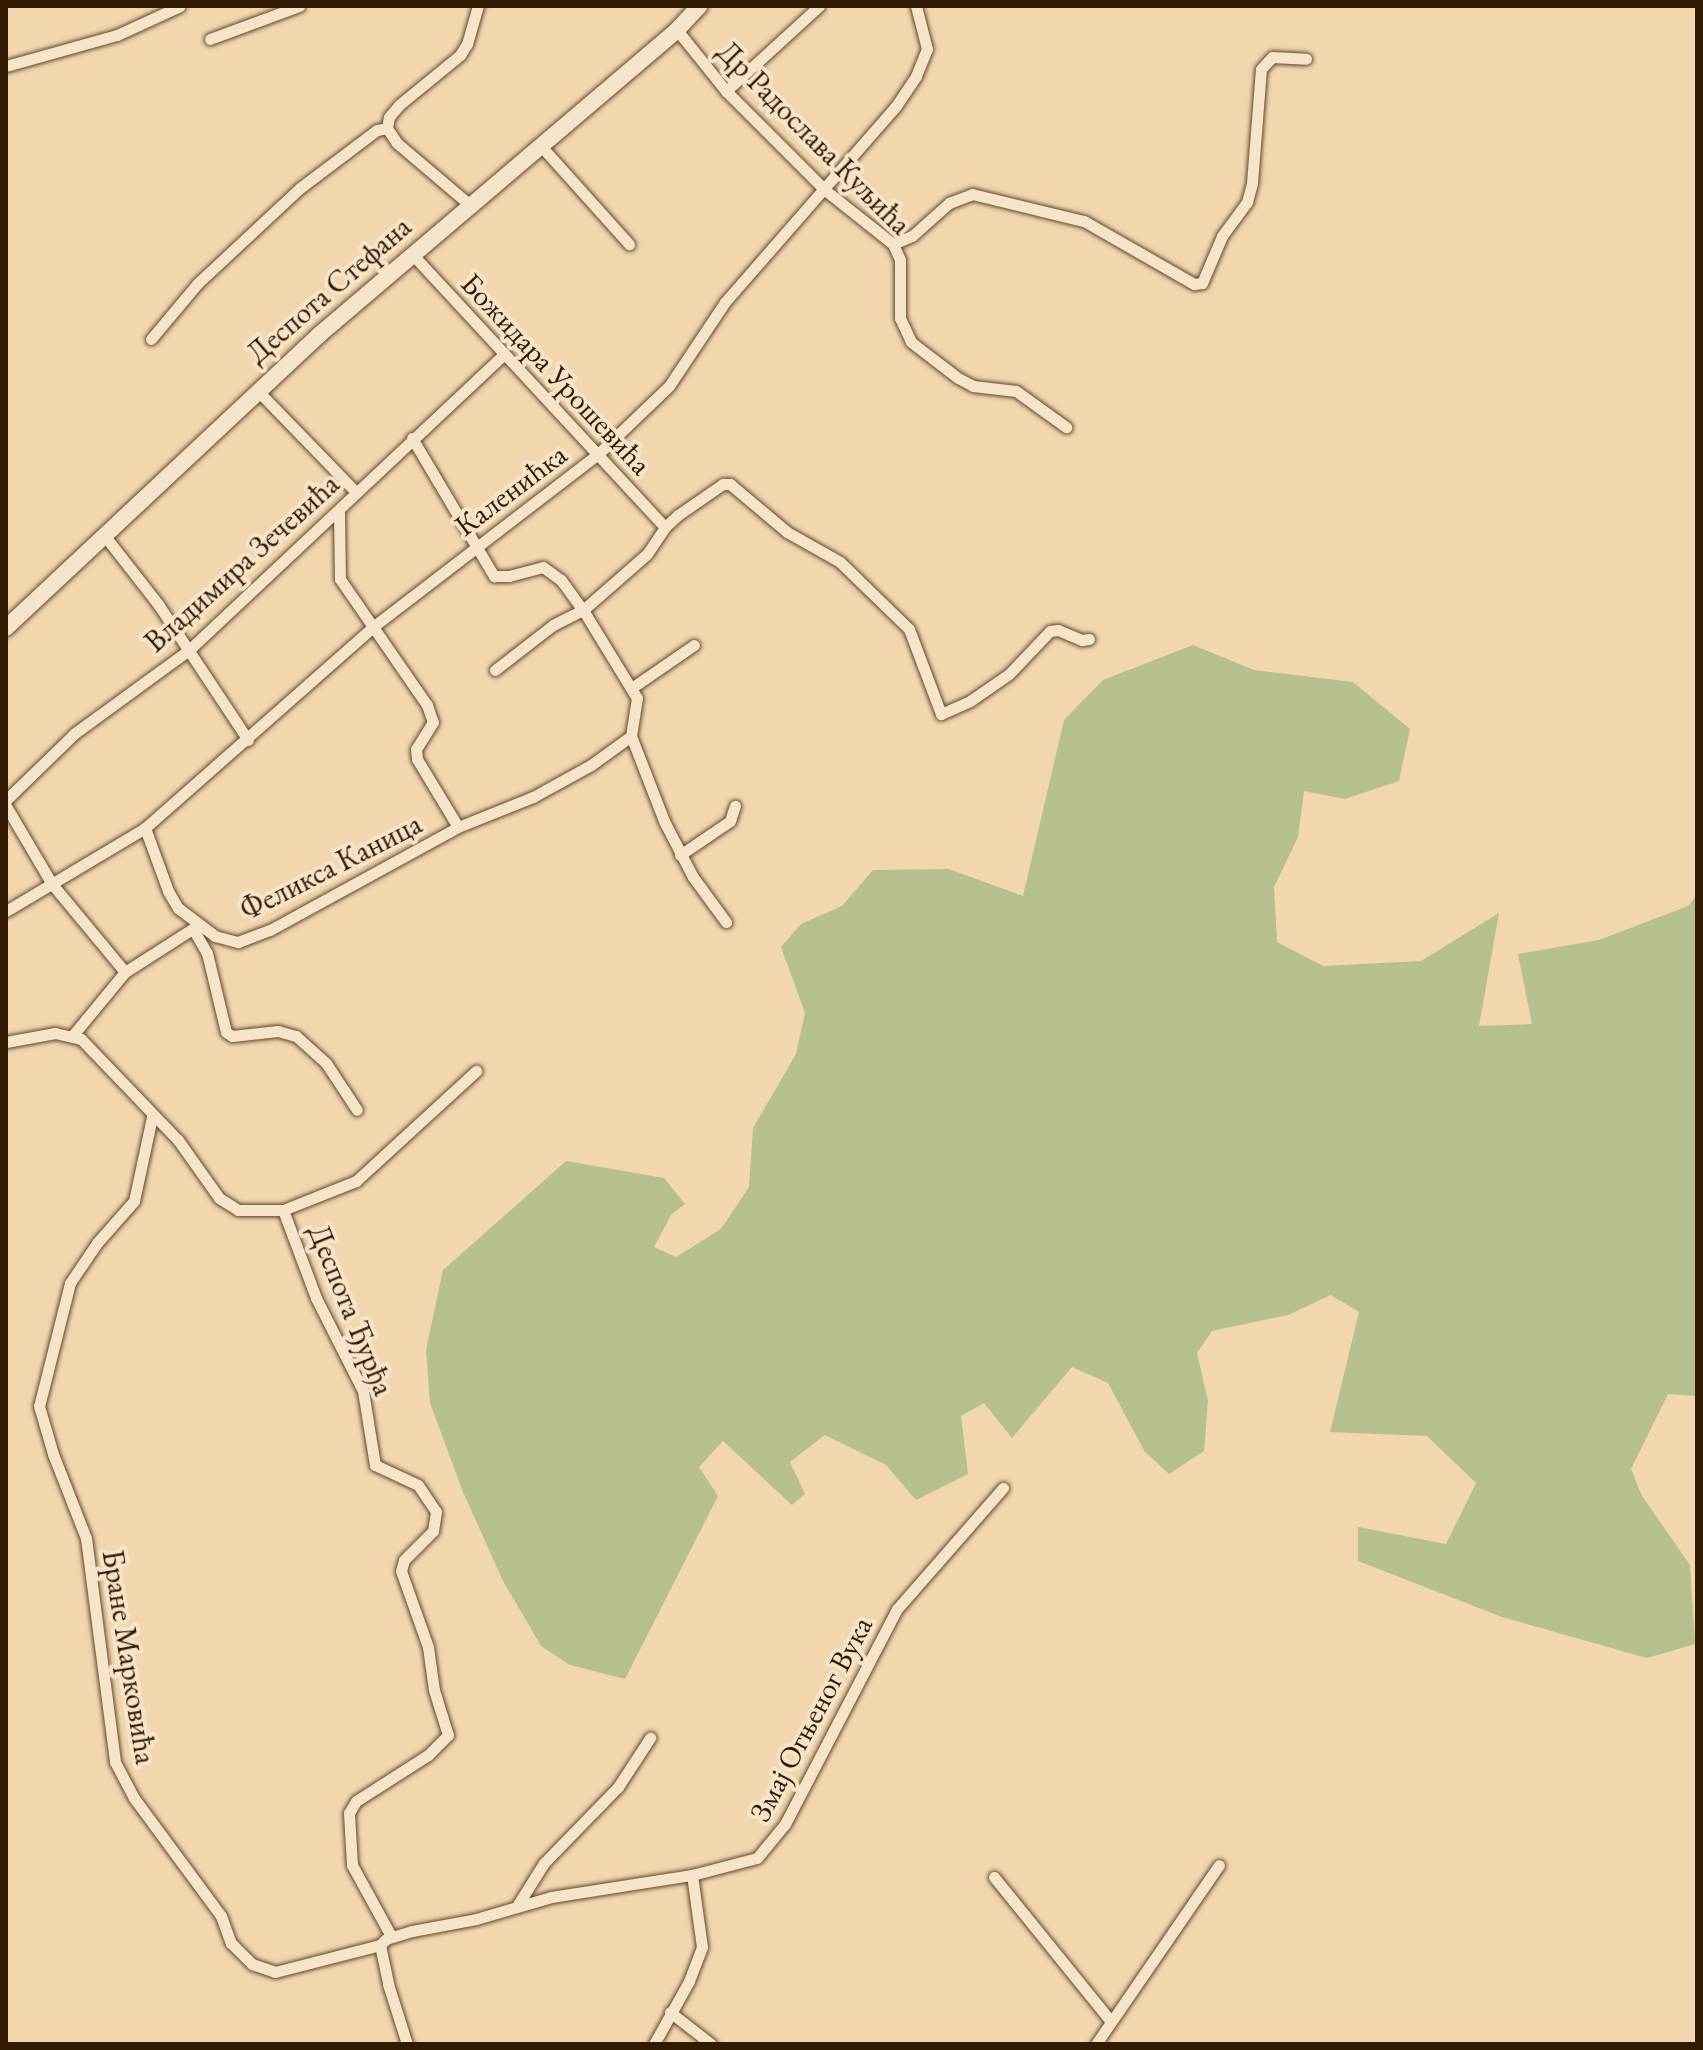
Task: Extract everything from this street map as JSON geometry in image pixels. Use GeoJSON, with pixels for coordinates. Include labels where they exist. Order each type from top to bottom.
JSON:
{"type":"FeatureCollection","features":[{"type":"Feature","properties":{"kind":"main road","name":"Деспота Стефана"},"geometry":{"type":"LineString","coordinates":[[6,628],[258,391],[412,254],[677,30],[699,6]]}},
{"type":"Feature","properties":{"kind":"street"},"geometry":{"type":"LineString","coordinates":[[6,66],[117,35],[180,6]]}},
{"type":"Feature","properties":{"kind":"street"},"geometry":{"type":"LineString","coordinates":[[210,39],[299,6]]}},
{"type":"Feature","properties":{"kind":"street"},"geometry":{"type":"LineString","coordinates":[[470,205],[397,143],[387,128],[389,117],[399,105],[460,55],[467,44],[478,6]]}},
{"type":"Feature","properties":{"kind":"street"},"geometry":{"type":"LineString","coordinates":[[726,91],[819,6]]}},
{"type":"Feature","properties":{"kind":"street","name":"Каленићка"},"geometry":{"type":"LineString","coordinates":[[6,911],[145,828],[374,626],[598,454],[669,386],[725,302],[896,106],[920,67],[927,49],[916,6]]}},
{"type":"Feature","properties":{"kind":"street","name":"Др Радослава Куљића"},"geometry":{"type":"LineString","coordinates":[[677,30],[726,91],[825,190],[893,244],[900,260],[897,304],[911,342],[958,378],[973,386],[1016,391],[1066,427]]}},
{"type":"Feature","properties":{"kind":"street"},"geometry":{"type":"LineString","coordinates":[[893,244],[921,229],[949,203],[966,193],[1084,221],[1194,284],[1202,283],[1222,236],[1247,202],[1252,183],[1261,69],[1272,57],[1306,59]]}},
{"type":"Feature","properties":{"kind":"street"},"geometry":{"type":"LineString","coordinates":[[151,339],[198,283],[290,197],[377,130],[387,128]]}},
{"type":"Feature","properties":{"kind":"street"},"geometry":{"type":"LineString","coordinates":[[541,146],[629,244]]}},
{"type":"Feature","properties":{"kind":"street","name":"Божидара Урошевића"},"geometry":{"type":"LineString","coordinates":[[412,254],[665,527]]}},
{"type":"Feature","properties":{"kind":"street","name":"Владимира Зечевића"},"geometry":{"type":"LineString","coordinates":[[6,800],[75,733],[190,649],[504,354]]}},
{"type":"Feature","properties":{"kind":"street"},"geometry":{"type":"LineString","coordinates":[[258,391],[356,492]]}},
{"type":"Feature","properties":{"kind":"street"},"geometry":{"type":"LineString","coordinates":[[412,438],[474,548],[494,576],[509,576],[543,567],[561,580],[633,687],[637,698],[631,736],[636,757],[680,855],[726,922]]}},
{"type":"Feature","properties":{"kind":"street"},"geometry":{"type":"LineString","coordinates":[[495,670],[553,625],[583,610],[647,554],[665,527],[723,484],[730,484],[787,532],[840,562],[909,629],[941,714],[970,701],[1009,674],[1050,631],[1058,630],[1082,640],[1089,639]]}},
{"type":"Feature","properties":{"kind":"street"},"geometry":{"type":"LineString","coordinates":[[339,511],[340,579],[427,705],[433,722],[416,749],[417,759],[458,827]]}},
{"type":"Feature","properties":{"kind":"street"},"geometry":{"type":"LineString","coordinates":[[104,535],[190,649],[248,740]]}},
{"type":"Feature","properties":{"kind":"street"},"geometry":{"type":"LineString","coordinates":[[633,687],[694,645]]}},
{"type":"Feature","properties":{"kind":"street","name":"Феликса Каница"},"geometry":{"type":"LineString","coordinates":[[195,928],[238,942],[270,930],[458,827],[533,797],[591,765],[631,736]]}},
{"type":"Feature","properties":{"kind":"street"},"geometry":{"type":"LineString","coordinates":[[6,806],[52,884],[125,972]]}},
{"type":"Feature","properties":{"kind":"street"},"geometry":{"type":"LineString","coordinates":[[680,855],[724,827],[733,818],[735,806]]}},
{"type":"Feature","properties":{"kind":"street"},"geometry":{"type":"LineString","coordinates":[[145,828],[168,891],[195,928],[207,953],[226,1032],[232,1036],[278,1031],[296,1036],[326,1063],[357,1110]]}},
{"type":"Feature","properties":{"kind":"street"},"geometry":{"type":"LineString","coordinates":[[73,1035],[125,972],[195,928]]}},
{"type":"Feature","properties":{"kind":"street"},"geometry":{"type":"LineString","coordinates":[[6,1042],[55,1033],[73,1035],[93,1049],[152,1117],[178,1140],[228,1205],[238,1210],[283,1210],[356,1181],[476,1071]]}},
{"type":"Feature","properties":{"kind":"street","name":"Бране Марковића"},"geometry":{"type":"LineString","coordinates":[[152,1117],[134,1201],[97,1243],[70,1283],[39,1406],[53,1454],[86,1538],[115,1762],[134,1798],[221,1916],[231,1943],[252,1964],[275,1972],[380,1945]]}},
{"type":"Feature","properties":{"kind":"street","name":"Деспота Ђурђа"},"geometry":{"type":"LineString","coordinates":[[283,1210],[316,1298],[363,1391],[370,1425],[372,1459],[382,1470],[418,1485],[436,1512],[433,1531],[404,1560],[401,1571],[428,1647],[434,1690],[448,1735],[428,1755],[356,1801],[349,1813],[352,1865],[391,1936]]}},
{"type":"Feature","properties":{"kind":"street","name":"Змај Огњеног Вука"},"geometry":{"type":"LineString","coordinates":[[380,1945],[391,1936],[466,1922],[551,1897],[741,1865],[765,1850],[785,1824],[897,1609],[1003,1488]]}},
{"type":"Feature","properties":{"kind":"street"},"geometry":{"type":"LineString","coordinates":[[517,1906],[544,1863],[618,1787],[650,1738]]}},
{"type":"Feature","properties":{"kind":"street"},"geometry":{"type":"LineString","coordinates":[[1096,2044],[1219,1865]]}},
{"type":"Feature","properties":{"kind":"street"},"geometry":{"type":"LineString","coordinates":[[654,2044],[702,1947],[692,1875]]}},
{"type":"Feature","properties":{"kind":"street"},"geometry":{"type":"LineString","coordinates":[[994,1877],[1110,2020]]}},
{"type":"Feature","properties":{"kind":"street"},"geometry":{"type":"LineString","coordinates":[[380,1945],[388,1984],[407,2044]]}},
{"type":"Feature","properties":{"kind":"street"},"geometry":{"type":"LineString","coordinates":[[670,2012],[711,2044]]}},
{"type":"Feature","properties":{"kind":"green space"},"geometry":{"type":"Polygon","coordinates":[[[1193,645],[1254,670],[1353,682],[1410,729],[1399,781],[1345,799],[1304,791],[1298,837],[1274,887],[1277,942],[1323,966],[1421,961],[1499,913],[1479,1026],[1532,1024],[1518,954],[1599,940],[1688,906],[1697,895],[1697,1396],[1668,1394],[1631,1469],[1642,1496],[1690,1565],[1695,1644],[1647,1658],[1502,1617],[1358,1561],[1358,1527],[1446,1544],[1476,1483],[1427,1436],[1330,1432],[1359,1312],[1331,1295],[1288,1315],[1212,1331],[1197,1353],[1208,1401],[1204,1451],[1169,1474],[1145,1452],[1108,1383],[1072,1367],[1012,1438],[984,1403],[961,1416],[968,1474],[916,1500],[886,1465],[825,1435],[790,1462],[805,1494],[792,1505],[723,1441],[699,1467],[718,1496],[625,1679],[570,1665],[541,1646],[503,1581],[463,1492],[430,1403],[426,1350],[443,1270],[566,1161],[664,1178],[685,1204],[671,1215],[654,1247],[676,1257],[721,1229],[749,1187],[753,1128],[796,1054],[805,1013],[781,947],[801,924],[842,906],[873,870],[949,869],[1023,896],[1064,720],[1103,680],[1193,645]]]}}]}
